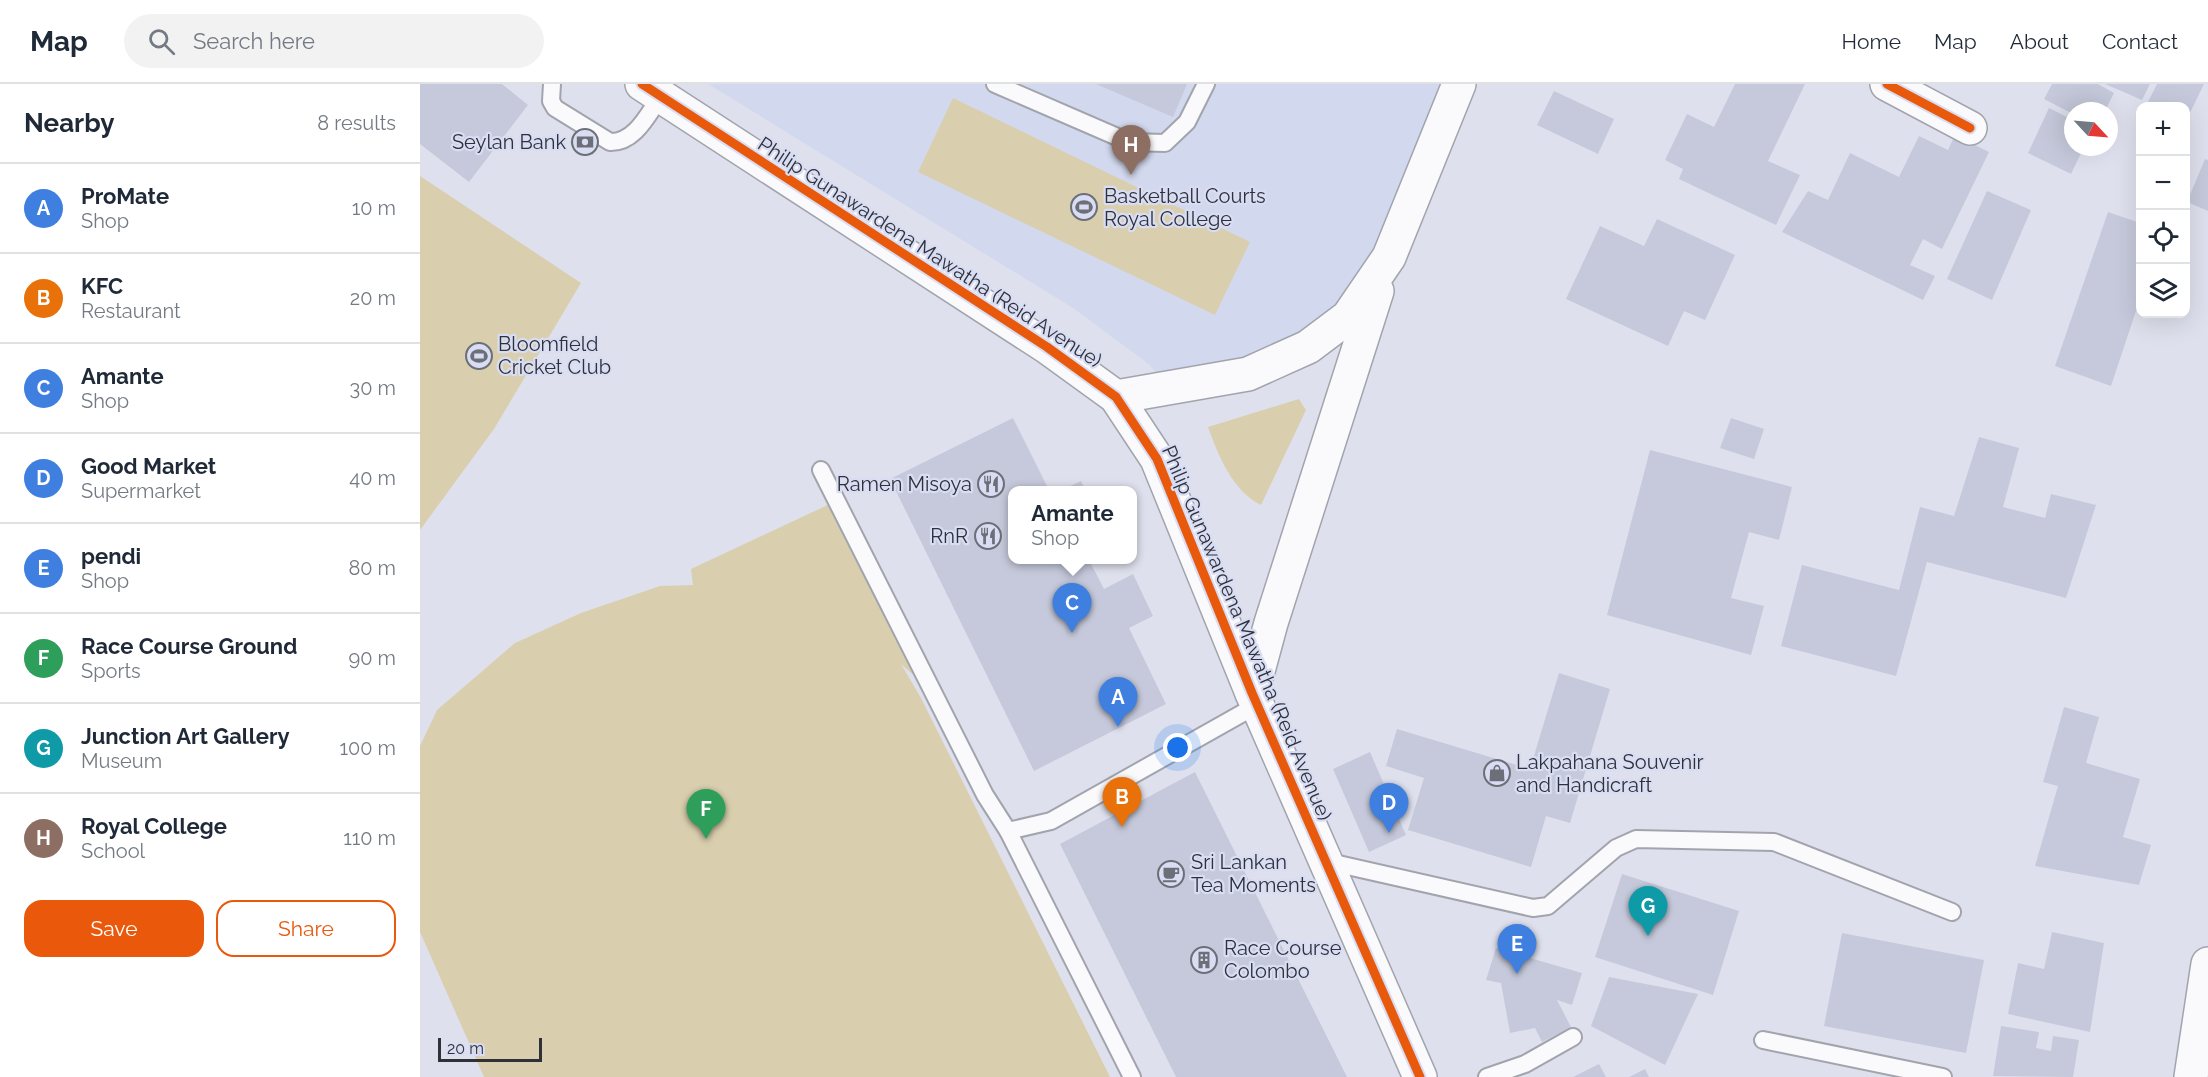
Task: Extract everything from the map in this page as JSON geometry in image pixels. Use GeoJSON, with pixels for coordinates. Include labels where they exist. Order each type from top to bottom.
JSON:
{"type":"FeatureCollection","features":[{"type":"Feature","properties":{"kind":"main road"},"geometry":{"type":"LineString","coordinates":[[1254,699],[1275,612],[1389,257],[1459,84]]}},
{"type":"Feature","properties":{"kind":"main road"},"geometry":{"type":"LineString","coordinates":[[1887,84],[1970,128]]}},
{"type":"Feature","properties":{"kind":"main road","name":"Philip Gunawardena Mawatha (Reid Avenue)"},"geometry":{"type":"LineString","coordinates":[[652,90],[1047,347],[1116,397],[1157,459],[1254,699],[1420,1077]]}},
{"type":"Feature","properties":{"kind":"main road"},"geometry":{"type":"LineString","coordinates":[[1116,397],[1248,374],[1308,347],[1348,317],[1389,257]]}},
{"type":"Feature","properties":{"kind":"main road"},"geometry":{"type":"LineString","coordinates":[[2197,1069],[2208,964]]}},
{"type":"Feature","properties":{"kind":"lane"},"geometry":{"type":"LineString","coordinates":[[552,84],[551,101],[555,108],[610,142],[620,142],[633,134],[652,90]]}},
{"type":"Feature","properties":{"kind":"lane"},"geometry":{"type":"LineString","coordinates":[[995,84],[1129,142],[1165,143],[1187,122],[1206,84]]}},
{"type":"Feature","properties":{"kind":"lane"},"geometry":{"type":"LineString","coordinates":[[821,470],[985,795],[1008,831],[1132,1077]]}},
{"type":"Feature","properties":{"kind":"lane"},"geometry":{"type":"LineString","coordinates":[[1008,831],[1051,821],[1254,699]]}},
{"type":"Feature","properties":{"kind":"lane"},"geometry":{"type":"LineString","coordinates":[[1325,861],[1533,908],[1548,906],[1616,848],[1636,839],[1774,842],[1952,912]]}},
{"type":"Feature","properties":{"kind":"lane"},"geometry":{"type":"LineString","coordinates":[[1487,1077],[1525,1064],[1573,1037]]}},
{"type":"Feature","properties":{"kind":"lane"},"geometry":{"type":"LineString","coordinates":[[1763,1040],[1943,1077]]}},
{"type":"Feature","properties":{"kind":"shaded area"},"geometry":{"type":"Polygon","coordinates":[[[708,84],[1442,84],[1375,249],[1337,307],[1301,333],[1243,359],[1159,377],[1150,365],[1073,308],[708,84]]]}},
{"type":"Feature","properties":{"kind":"shaded area","name":"Basketball Courts Royal College"},"geometry":{"type":"Polygon","coordinates":[[[953,98],[1250,242],[1215,315],[918,172],[953,98]]]}},
{"type":"Feature","properties":{"kind":"shaded area","name":"Bloomfield Cricket Club"},"geometry":{"type":"Polygon","coordinates":[[[420,176],[581,283],[494,429],[420,530],[420,176]]]}},
{"type":"Feature","properties":{"kind":"shaded area"},"geometry":{"type":"Polygon","coordinates":[[[1299,399],[1306,410],[1261,505],[1242,491],[1228,472],[1208,427],[1299,399]]]}},
{"type":"Feature","properties":{"kind":"shaded area"},"geometry":{"type":"Polygon","coordinates":[[[832,503],[921,682],[901,664],[921,698],[1110,1077],[484,1077],[420,932],[420,746],[437,710],[515,643],[581,613],[660,586],[693,585],[691,569],[832,503]]]}},
{"type":"Feature","properties":{"kind":"building"},"geometry":{"type":"Polygon","coordinates":[[[420,84],[502,84],[528,105],[469,182],[420,144],[420,84]]]}},
{"type":"Feature","properties":{"kind":"building"},"geometry":{"type":"Polygon","coordinates":[[[1096,84],[1187,84],[1173,117],[1096,84]]]}},
{"type":"Feature","properties":{"kind":"building"},"geometry":{"type":"Polygon","coordinates":[[[1735,84],[1805,84],[1768,161],[1800,175],[1776,225],[1679,179],[1683,169],[1665,160],[1687,114],[1714,127],[1735,84]]]}},
{"type":"Feature","properties":{"kind":"building"},"geometry":{"type":"Polygon","coordinates":[[[2052,84],[2098,84],[2114,93],[2110,102],[2064,102],[2064,109],[2044,99],[2052,84]]]}},
{"type":"Feature","properties":{"kind":"building"},"geometry":{"type":"Polygon","coordinates":[[[2105,84],[2150,84],[2142,100],[2105,84]]]}},
{"type":"Feature","properties":{"kind":"building"},"geometry":{"type":"Polygon","coordinates":[[[2157,84],[2204,84],[2190,113],[2190,102],[2148,102],[2157,84]]]}},
{"type":"Feature","properties":{"kind":"building"},"geometry":{"type":"Polygon","coordinates":[[[1554,91],[1614,119],[1598,154],[1537,125],[1554,91]]]}},
{"type":"Feature","properties":{"kind":"building"},"geometry":{"type":"Polygon","coordinates":[[[2049,108],[2064,116],[2064,156],[2080,156],[2071,174],[2028,153],[2049,108]]]}},
{"type":"Feature","properties":{"kind":"building","name":"Seylan Bank"},"geometry":{"type":"Polygon","coordinates":[[[578,129],[600,141],[593,155],[570,143],[578,129]]]}},
{"type":"Feature","properties":{"kind":"building"},"geometry":{"type":"Polygon","coordinates":[[[1955,135],[1989,152],[1942,249],[1923,239],[1910,265],[1935,276],[1923,300],[1782,232],[1808,191],[1828,200],[1850,153],[1899,177],[1919,136],[1948,150],[1955,135]]]}},
{"type":"Feature","properties":{"kind":"building"},"geometry":{"type":"Polygon","coordinates":[[[2205,159],[2208,160],[2208,211],[2190,203],[2190,195],[2205,159]]]}},
{"type":"Feature","properties":{"kind":"building"},"geometry":{"type":"Polygon","coordinates":[[[1987,191],[2031,210],[1992,300],[1947,279],[1987,191]]]}},
{"type":"Feature","properties":{"kind":"building"},"geometry":{"type":"Polygon","coordinates":[[[2108,212],[2136,222],[2136,311],[2111,386],[2055,366],[2108,212]]]}},
{"type":"Feature","properties":{"kind":"building"},"geometry":{"type":"Polygon","coordinates":[[[1657,219],[1735,255],[1705,320],[1684,311],[1668,346],[1566,299],[1600,226],[1644,246],[1657,219]]]}},
{"type":"Feature","properties":{"kind":"building"},"geometry":{"type":"Polygon","coordinates":[[[1013,418],[1047,486],[1008,486],[1008,564],[1091,564],[1104,589],[1133,574],[1153,616],[1129,628],[1166,704],[1034,771],[890,479],[1013,418]]]}},
{"type":"Feature","properties":{"kind":"building"},"geometry":{"type":"Polygon","coordinates":[[[1731,418],[1764,429],[1754,459],[1720,448],[1731,418]]]}},
{"type":"Feature","properties":{"kind":"building"},"geometry":{"type":"Polygon","coordinates":[[[1979,437],[2019,448],[2003,507],[2045,518],[2051,494],[2096,505],[2066,598],[1927,562],[1896,676],[1781,646],[1802,565],[1899,590],[1920,507],[1954,516],[1979,437]]]}},
{"type":"Feature","properties":{"kind":"building"},"geometry":{"type":"Polygon","coordinates":[[[1650,450],[1792,487],[1779,540],[1749,532],[1731,598],[1764,606],[1751,655],[1607,615],[1650,450]]]}},
{"type":"Feature","properties":{"kind":"building"},"geometry":{"type":"Polygon","coordinates":[[[1081,481],[1083,486],[1070,486],[1081,481]]]}},
{"type":"Feature","properties":{"kind":"building","name":"Lakpahana Souvenir and Handicraft"},"geometry":{"type":"Polygon","coordinates":[[[1559,673],[1610,689],[1570,823],[1546,816],[1531,867],[1408,830],[1424,778],[1386,766],[1397,729],[1530,769],[1559,673]]]}},
{"type":"Feature","properties":{"kind":"building"},"geometry":{"type":"Polygon","coordinates":[[[2064,707],[2099,717],[2086,763],[2140,779],[2123,837],[2151,845],[2139,885],[2035,866],[2058,786],[2043,782],[2064,707]]]}},
{"type":"Feature","properties":{"kind":"building"},"geometry":{"type":"Polygon","coordinates":[[[1370,752],[1406,835],[1369,852],[1333,769],[1370,752]]]}},
{"type":"Feature","properties":{"kind":"building","name":"Race Course Colombo"},"geometry":{"type":"Polygon","coordinates":[[[1195,772],[1347,1077],[1176,1077],[1060,844],[1195,772]]]}},
{"type":"Feature","properties":{"kind":"building"},"geometry":{"type":"Polygon","coordinates":[[[1622,874],[1739,911],[1713,995],[1595,957],[1622,874]]]}},
{"type":"Feature","properties":{"kind":"building"},"geometry":{"type":"Polygon","coordinates":[[[2052,932],[2104,943],[2090,1032],[2008,1014],[2018,963],[2044,969],[2052,932]]]}},
{"type":"Feature","properties":{"kind":"building"},"geometry":{"type":"Polygon","coordinates":[[[1842,933],[1984,960],[1966,1053],[1824,1026],[1842,933]]]}},
{"type":"Feature","properties":{"kind":"building"},"geometry":{"type":"Polygon","coordinates":[[[1496,948],[1582,973],[1572,1005],[1557,1000],[1571,1027],[1542,1042],[1535,1028],[1510,1033],[1501,983],[1486,980],[1496,948]]]}},
{"type":"Feature","properties":{"kind":"building"},"geometry":{"type":"Polygon","coordinates":[[[1609,977],[1698,994],[1665,1065],[1591,1026],[1609,977]]]}},
{"type":"Feature","properties":{"kind":"building"},"geometry":{"type":"Polygon","coordinates":[[[2001,1026],[2039,1032],[2036,1048],[2051,1051],[2053,1036],[2079,1040],[2073,1077],[1993,1076],[2001,1026]]]}},
{"type":"Feature","properties":{"kind":"building"},"geometry":{"type":"Polygon","coordinates":[[[1599,1064],[1606,1077],[1573,1077],[1599,1064]]]}},
{"type":"Feature","properties":{"kind":"building"},"geometry":{"type":"Polygon","coordinates":[[[1645,1069],[1649,1077],[1629,1077],[1645,1069]]]}},
{"type":"Feature","properties":{"kind":"cycle path"},"geometry":{"type":"LineString","coordinates":[[642,84],[1047,347],[1116,397],[1157,459],[1252,693],[1420,1077]]}},
{"type":"Feature","properties":{"kind":"cycle path"},"geometry":{"type":"LineString","coordinates":[[1887,84],[1970,128]]}},
{"type":"Feature","properties":{"kind":"place","name":"Seylan Bank"},"geometry":{"type":"Point","coordinates":[585,142]}},
{"type":"Feature","properties":{"kind":"place","name":"Royal College"},"geometry":{"type":"Point","coordinates":[1131,175]}},
{"type":"Feature","properties":{"kind":"place","name":"Basketball Courts Royal College"},"geometry":{"type":"Point","coordinates":[1084,207]}},
{"type":"Feature","properties":{"kind":"place","name":"Bloomfield Cricket Club"},"geometry":{"type":"Point","coordinates":[479,356]}},
{"type":"Feature","properties":{"kind":"place","name":"Ramen Misoya"},"geometry":{"type":"Point","coordinates":[991,484]}},
{"type":"Feature","properties":{"kind":"place","name":"RnR"},"geometry":{"type":"Point","coordinates":[988,536]}},
{"type":"Feature","properties":{"kind":"place","name":"Amante"},"geometry":{"type":"Point","coordinates":[1072,633]}},
{"type":"Feature","properties":{"kind":"place","name":"ProMate"},"geometry":{"type":"Point","coordinates":[1118,727]}},
{"type":"Feature","properties":{"kind":"place","name":"Lakpahana Souvenir and Handicraft"},"geometry":{"type":"Point","coordinates":[1497,773]}},
{"type":"Feature","properties":{"kind":"place","name":"KFC"},"geometry":{"type":"Point","coordinates":[1122,827]}},
{"type":"Feature","properties":{"kind":"place","name":"Good Market"},"geometry":{"type":"Point","coordinates":[1389,833]}},
{"type":"Feature","properties":{"kind":"place","name":"Race Course Ground"},"geometry":{"type":"Point","coordinates":[706,839]}},
{"type":"Feature","properties":{"kind":"place","name":"Sri Lankan Tea Moments"},"geometry":{"type":"Point","coordinates":[1171,874]}},
{"type":"Feature","properties":{"kind":"place","name":"Junction Art Gallery"},"geometry":{"type":"Point","coordinates":[1648,936]}},
{"type":"Feature","properties":{"kind":"place","name":"Race Course Colombo"},"geometry":{"type":"Point","coordinates":[1204,960]}},
{"type":"Feature","properties":{"kind":"place","name":"pendi"},"geometry":{"type":"Point","coordinates":[1517,974]}}]}
